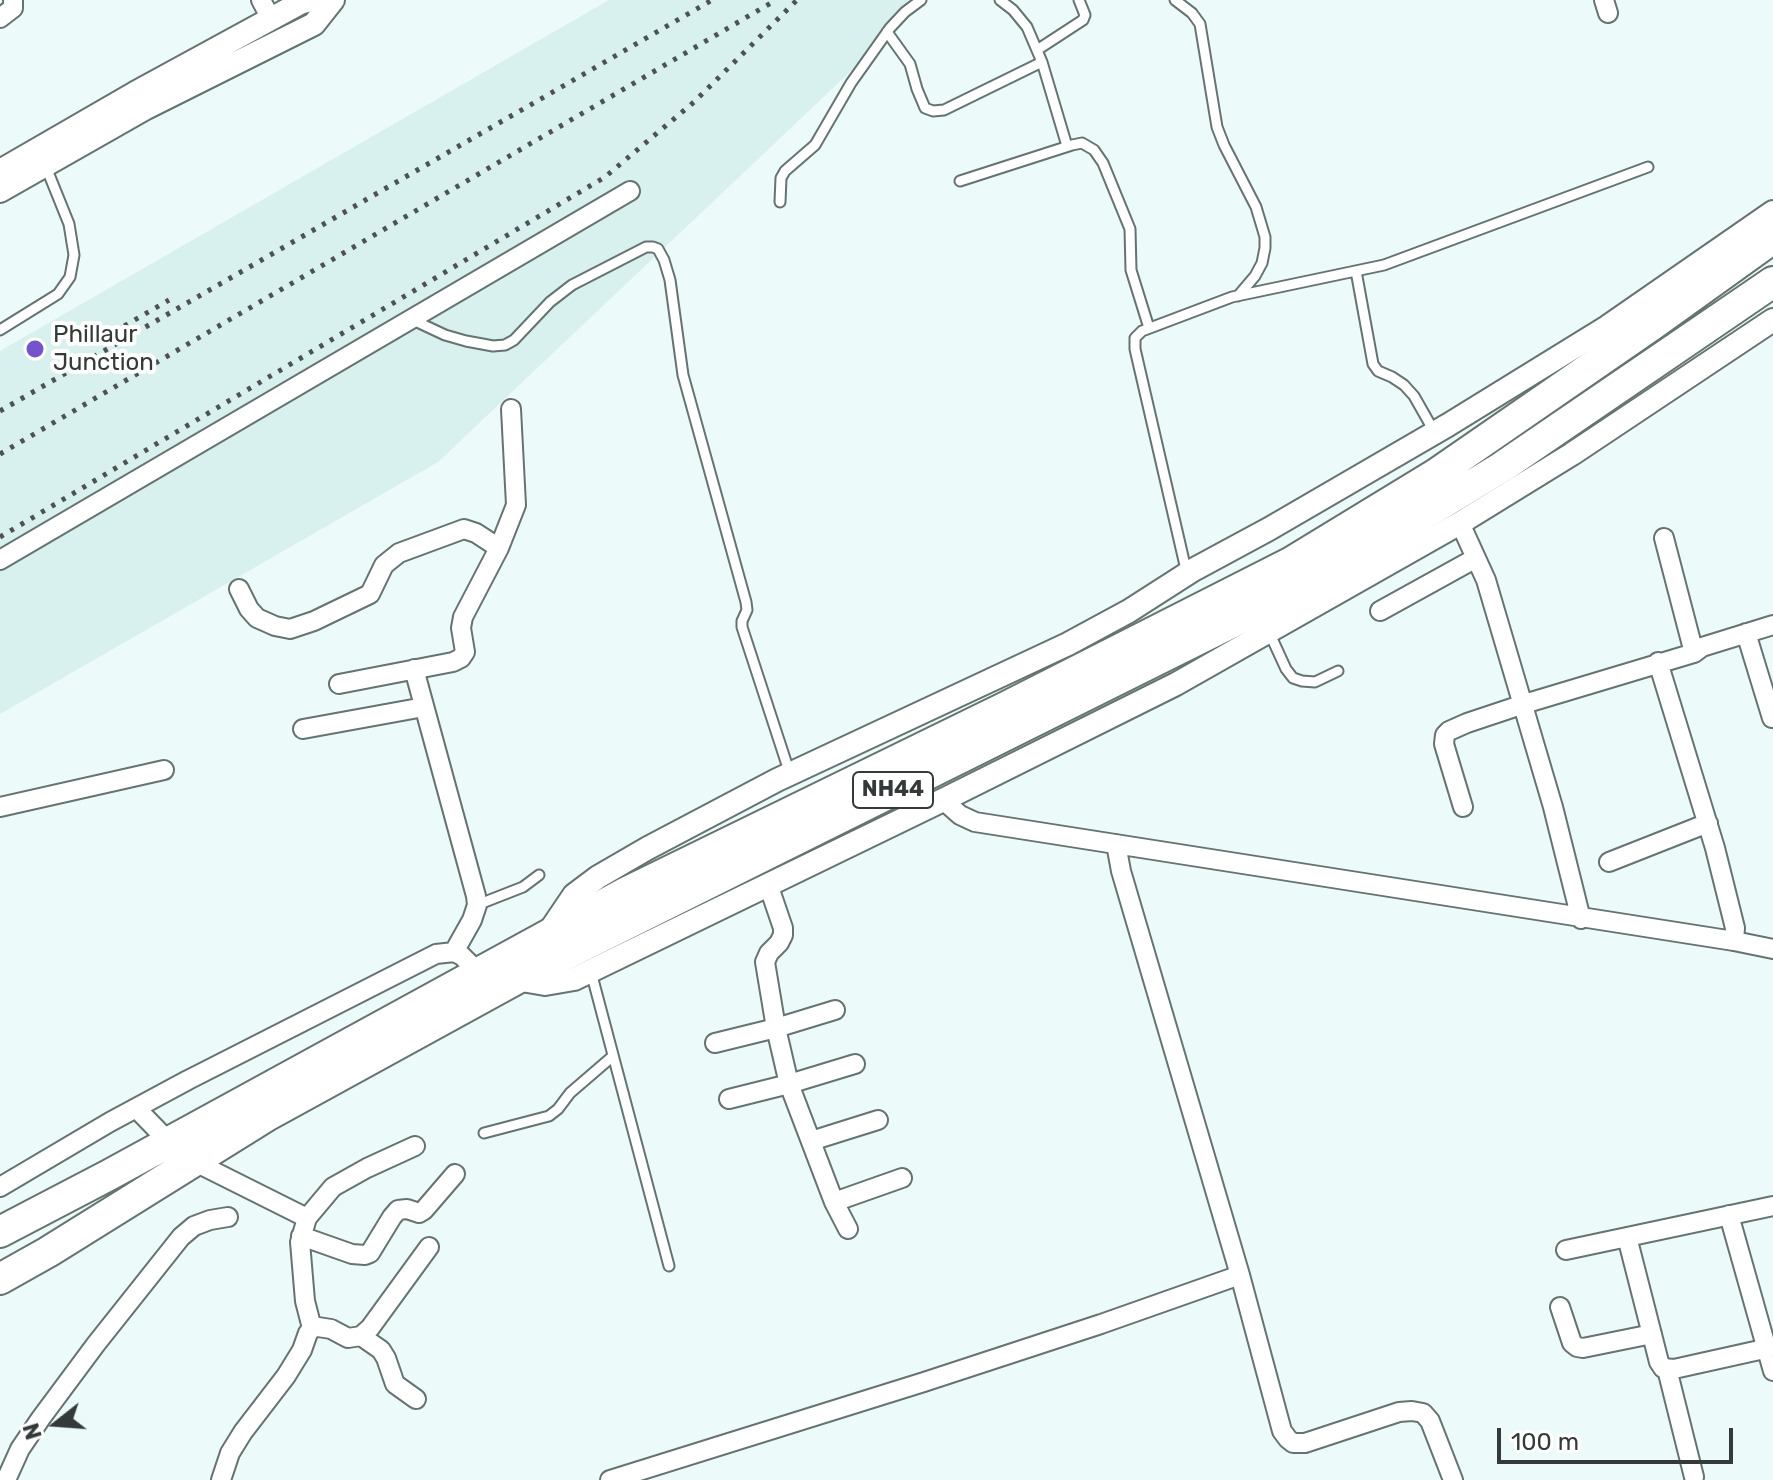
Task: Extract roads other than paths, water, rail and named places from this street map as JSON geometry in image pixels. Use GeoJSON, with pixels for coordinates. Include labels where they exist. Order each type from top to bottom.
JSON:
{"type":"FeatureCollection","features":[{"type":"Feature","properties":{"kind":"highway","name":"NH44"},"geometry":{"type":"LineString","coordinates":[[0,1232],[627,892],[1004,708],[1290,563],[1436,474],[1773,238]]}},
{"type":"Feature","properties":{"kind":"highway","name":"NH44"},"geometry":{"type":"LineString","coordinates":[[0,1279],[268,1115],[516,979],[1311,583],[1502,467],[1773,282]]}},
{"type":"Feature","properties":{"kind":"street"},"geometry":{"type":"LineString","coordinates":[[0,171],[135,93],[266,9],[310,0]]}},
{"type":"Feature","properties":{"kind":"street"},"geometry":{"type":"LineString","coordinates":[[0,191],[146,108],[314,24],[333,0]]}},
{"type":"Feature","properties":{"kind":"street"},"geometry":{"type":"LineString","coordinates":[[0,560],[630,191]]}},
{"type":"Feature","properties":{"kind":"street"},"geometry":{"type":"LineString","coordinates":[[547,936],[574,895],[598,877],[790,774],[1068,644],[1129,611],[1187,574],[1435,433],[1607,327],[1773,212]]}},
{"type":"Feature","properties":{"kind":"street"},"geometry":{"type":"LineString","coordinates":[[516,979],[545,984],[574,979],[1176,684],[1460,523],[1572,454],[1773,320]]}},
{"type":"Feature","properties":{"kind":"street"},"geometry":{"type":"LineString","coordinates":[[339,684],[453,662],[465,652],[461,628],[463,617],[499,548],[516,505],[511,409]]}},
{"type":"Feature","properties":{"kind":"street"},"geometry":{"type":"LineString","coordinates":[[1460,523],[1486,580],[1524,704],[1581,919]]}},
{"type":"Feature","properties":{"kind":"street"},"geometry":{"type":"LineString","coordinates":[[239,589],[257,618],[290,629],[370,594],[384,565],[399,553],[464,529],[499,548]]}},
{"type":"Feature","properties":{"kind":"street"},"geometry":{"type":"LineString","coordinates":[[1664,538],[1694,653]]}},
{"type":"Feature","properties":{"kind":"street"},"geometry":{"type":"LineString","coordinates":[[1380,611],[1476,558]]}},
{"type":"Feature","properties":{"kind":"street"},"geometry":{"type":"LineString","coordinates":[[1463,807],[1444,744],[1445,735],[1467,723],[1694,653],[1702,647],[1773,625]]}},
{"type":"Feature","properties":{"kind":"street"},"geometry":{"type":"LineString","coordinates":[[1746,633],[1772,718]]}},
{"type":"Feature","properties":{"kind":"street"},"geometry":{"type":"LineString","coordinates":[[1658,662],[1708,823],[1735,928],[1734,941]]}},
{"type":"Feature","properties":{"kind":"street"},"geometry":{"type":"LineString","coordinates":[[414,669],[476,896],[477,905],[472,920],[454,952]]}},
{"type":"Feature","properties":{"kind":"street"},"geometry":{"type":"LineString","coordinates":[[303,729],[424,707]]}},
{"type":"Feature","properties":{"kind":"street"},"geometry":{"type":"LineString","coordinates":[[0,807],[164,770]]}},
{"type":"Feature","properties":{"kind":"street"},"geometry":{"type":"LineString","coordinates":[[943,800],[960,815],[975,822],[1773,949]]}},
{"type":"Feature","properties":{"kind":"street"},"geometry":{"type":"LineString","coordinates":[[1609,862],[1708,823]]}},
{"type":"Feature","properties":{"kind":"street"},"geometry":{"type":"LineString","coordinates":[[1116,844],[1121,871],[1240,1275],[1282,1431],[1293,1443],[1305,1443],[1399,1412],[1423,1413],[1430,1421],[1453,1480]]}},
{"type":"Feature","properties":{"kind":"street"},"geometry":{"type":"LineString","coordinates":[[768,884],[783,928],[779,943],[765,962],[776,1028],[789,1084],[834,1202],[848,1229]]}},
{"type":"Feature","properties":{"kind":"street"},"geometry":{"type":"LineString","coordinates":[[0,1187],[136,1108],[436,954],[454,952],[479,973]]}},
{"type":"Feature","properties":{"kind":"street"},"geometry":{"type":"LineString","coordinates":[[715,1043],[835,1010]]}},
{"type":"Feature","properties":{"kind":"street"},"geometry":{"type":"LineString","coordinates":[[729,1099],[855,1064]]}},
{"type":"Feature","properties":{"kind":"street"},"geometry":{"type":"LineString","coordinates":[[136,1108],[169,1142]]}},
{"type":"Feature","properties":{"kind":"street"},"geometry":{"type":"LineString","coordinates":[[811,1141],[878,1120]]}},
{"type":"Feature","properties":{"kind":"street"},"geometry":{"type":"LineString","coordinates":[[221,1480],[230,1453],[286,1376],[312,1328],[302,1278],[304,1227],[333,1187],[415,1146]]}},
{"type":"Feature","properties":{"kind":"street"},"geometry":{"type":"LineString","coordinates":[[193,1161],[352,1254],[365,1255],[370,1253],[398,1210],[419,1213],[424,1210],[455,1174]]}},
{"type":"Feature","properties":{"kind":"street"},"geometry":{"type":"LineString","coordinates":[[834,1202],[902,1178]]}},
{"type":"Feature","properties":{"kind":"street"},"geometry":{"type":"LineString","coordinates":[[1566,1250],[1773,1206]]}},
{"type":"Feature","properties":{"kind":"street"},"geometry":{"type":"LineString","coordinates":[[1729,1215],[1770,1347],[1773,1371]]}},
{"type":"Feature","properties":{"kind":"street"},"geometry":{"type":"LineString","coordinates":[[6,1480],[20,1449],[41,1418],[181,1237],[194,1226],[228,1217]]}},
{"type":"Feature","properties":{"kind":"street"},"geometry":{"type":"LineString","coordinates":[[1627,1237],[1661,1366],[1667,1369],[1770,1347]]}},
{"type":"Feature","properties":{"kind":"street"},"geometry":{"type":"LineString","coordinates":[[312,1328],[331,1329],[348,1338],[361,1336],[429,1247]]}},
{"type":"Feature","properties":{"kind":"street"},"geometry":{"type":"LineString","coordinates":[[610,1480],[1086,1329],[1240,1275]]}},
{"type":"Feature","properties":{"kind":"street"},"geometry":{"type":"LineString","coordinates":[[1560,1307],[1572,1343],[1577,1347],[1652,1334]]}},
{"type":"Feature","properties":{"kind":"street"},"geometry":{"type":"LineString","coordinates":[[361,1336],[381,1350],[395,1384],[416,1399]]}},
{"type":"Feature","properties":{"kind":"street"},"geometry":{"type":"LineString","coordinates":[[1667,1369],[1694,1477]]}},
{"type":"Feature","properties":{"kind":"lane"},"geometry":{"type":"LineString","coordinates":[[780,202],[781,178],[785,171],[815,145],[851,83],[887,32],[921,0]]}},
{"type":"Feature","properties":{"kind":"lane"},"geometry":{"type":"LineString","coordinates":[[1000,0],[1027,27],[1042,62],[1067,146]]}},
{"type":"Feature","properties":{"kind":"lane"},"geometry":{"type":"LineString","coordinates":[[1037,50],[1083,20],[1085,15],[1079,0]]}},
{"type":"Feature","properties":{"kind":"lane"},"geometry":{"type":"LineString","coordinates":[[1175,0],[1200,24],[1217,127],[1256,207],[1265,237],[1262,263],[1238,296]]}},
{"type":"Feature","properties":{"kind":"lane"},"geometry":{"type":"LineString","coordinates":[[887,32],[910,64],[925,108],[933,111],[944,110],[1042,62]]}},
{"type":"Feature","properties":{"kind":"lane"},"geometry":{"type":"LineString","coordinates":[[960,181],[1067,146],[1082,143],[1094,150],[1103,163],[1130,229],[1131,270],[1149,328]]}},
{"type":"Feature","properties":{"kind":"lane"},"geometry":{"type":"LineString","coordinates":[[0,330],[58,294],[70,277],[74,255],[69,224],[45,165]]}},
{"type":"Feature","properties":{"kind":"lane"},"geometry":{"type":"LineString","coordinates":[[1187,574],[1135,349],[1135,338],[1142,331],[1238,296],[1384,265],[1648,167]]}},
{"type":"Feature","properties":{"kind":"lane"},"geometry":{"type":"LineString","coordinates":[[411,319],[466,341],[505,345],[572,285],[646,247],[658,249],[670,280],[683,375],[746,602],[742,627],[790,774]]}},
{"type":"Feature","properties":{"kind":"lane"},"geometry":{"type":"LineString","coordinates":[[1356,271],[1373,364],[1414,396],[1435,433]]}},
{"type":"Feature","properties":{"kind":"lane"},"geometry":{"type":"LineString","coordinates":[[1269,631],[1293,678],[1315,682],[1338,671]]}},
{"type":"Feature","properties":{"kind":"lane"},"geometry":{"type":"LineString","coordinates":[[477,905],[523,887],[539,875]]}},
{"type":"Feature","properties":{"kind":"lane"},"geometry":{"type":"LineString","coordinates":[[591,971],[669,1266]]}},
{"type":"Feature","properties":{"kind":"lane"},"geometry":{"type":"LineString","coordinates":[[484,1133],[549,1116],[570,1093],[613,1056]]}},
{"type":"Feature","properties":{"kind":"railway"},"geometry":{"type":"LineString","coordinates":[[0,411],[712,0]]}},
{"type":"Feature","properties":{"kind":"railway"},"geometry":{"type":"LineString","coordinates":[[0,454],[776,0]]}},
{"type":"Feature","properties":{"kind":"railway"},"geometry":{"type":"LineString","coordinates":[[0,537],[605,177],[694,102],[797,0]]}},
{"type":"Feature","properties":{"kind":"railway"},"geometry":{"type":"LineString","coordinates":[[114,332],[169,300]]}},
{"type":"Feature","properties":{"kind":"place","name":"Phillaur Junction"},"geometry":{"type":"Point","coordinates":[35,349]}}]}
